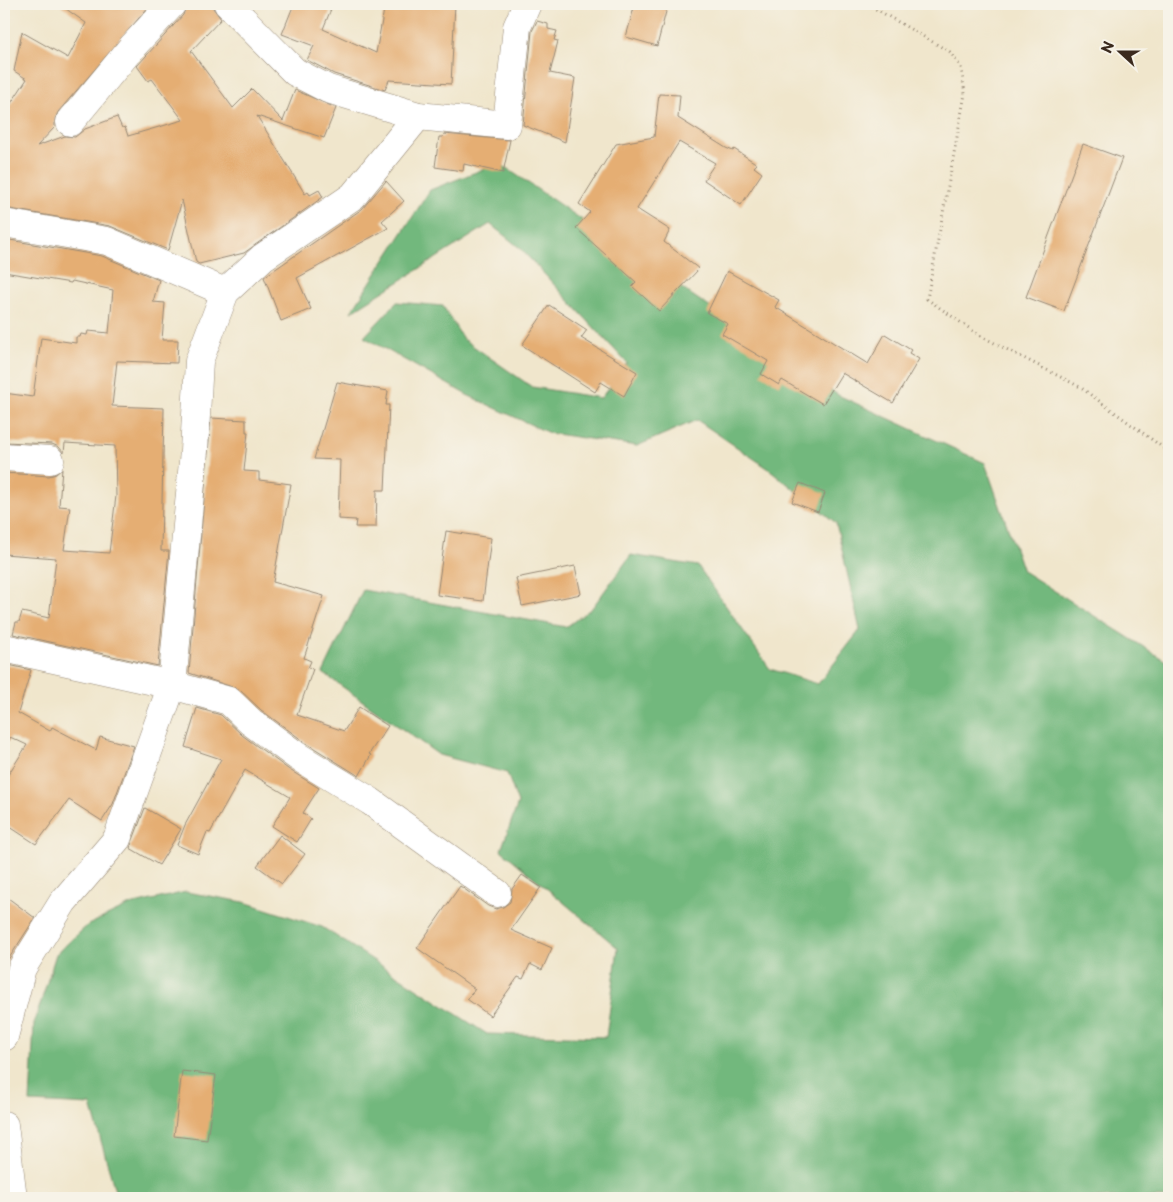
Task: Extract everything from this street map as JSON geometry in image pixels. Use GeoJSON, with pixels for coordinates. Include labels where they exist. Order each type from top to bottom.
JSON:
{"type":"FeatureCollection","features":[{"type":"Feature","properties":{"kind":"street"},"geometry":{"type":"LineString","coordinates":[[70,122],[172,4]]}},
{"type":"Feature","properties":{"kind":"street"},"geometry":{"type":"LineString","coordinates":[[228,4],[295,72],[328,89],[418,116],[507,125],[517,27],[527,4]]}},
{"type":"Feature","properties":{"kind":"street"},"geometry":{"type":"LineString","coordinates":[[4,1037],[22,968],[63,902],[117,839],[172,685],[194,451],[199,361],[225,292],[263,257],[353,196],[418,116]]}},
{"type":"Feature","properties":{"kind":"street"},"geometry":{"type":"LineString","coordinates":[[4,223],[107,241],[225,292]]}},
{"type":"Feature","properties":{"kind":"street"},"geometry":{"type":"LineString","coordinates":[[4,457],[50,460]]}},
{"type":"Feature","properties":{"kind":"street"},"geometry":{"type":"LineString","coordinates":[[4,648],[172,685],[229,701],[251,722],[297,756],[370,801],[496,893]]}},
{"type":"Feature","properties":{"kind":"street"},"geometry":{"type":"LineString","coordinates":[[4,1125],[13,1198]]}},
{"type":"Feature","properties":{"kind":"path"},"geometry":{"type":"LineString","coordinates":[[867,4],[950,52],[960,67],[966,94],[927,299],[979,335],[1080,387],[1169,452]]}},
{"type":"Feature","properties":{"kind":"green space"},"geometry":{"type":"Polygon","coordinates":[[[499,163],[838,395],[985,463],[1023,571],[1169,663],[1169,1198],[117,1198],[91,1105],[30,1102],[34,1024],[56,954],[88,925],[130,905],[186,892],[244,902],[322,927],[487,1034],[606,1037],[618,948],[501,850],[518,803],[507,773],[439,755],[323,673],[363,590],[566,627],[592,608],[631,555],[698,566],[770,669],[818,684],[860,630],[836,523],[769,469],[697,420],[637,446],[549,433],[467,395],[364,337],[397,302],[443,306],[463,339],[532,387],[601,398],[627,363],[520,248],[490,224],[351,312],[430,190],[499,163]]]}},
{"type":"Feature","properties":{"kind":"building"},"geometry":{"type":"Polygon","coordinates":[[[59,4],[151,4],[58,112],[55,119],[55,127],[37,146],[65,136],[75,137],[85,129],[117,117],[122,128],[125,127],[128,136],[183,120],[152,79],[148,81],[137,66],[183,15],[187,4],[213,4],[213,8],[221,19],[191,51],[233,108],[252,89],[283,121],[295,90],[336,108],[324,138],[257,116],[305,194],[308,192],[310,195],[319,190],[323,197],[244,253],[199,264],[196,262],[182,200],[168,250],[110,226],[4,208],[4,114],[27,79],[14,71],[22,32],[68,58],[86,23],[59,4]]]}},
{"type":"Feature","properties":{"kind":"building"},"geometry":{"type":"Polygon","coordinates":[[[294,4],[333,4],[323,29],[376,53],[385,4],[455,4],[451,84],[389,80],[385,90],[334,74],[307,60],[314,46],[282,34],[294,4]]]}},
{"type":"Feature","properties":{"kind":"building"},"geometry":{"type":"Polygon","coordinates":[[[635,4],[668,4],[657,46],[626,37],[635,4]]]}},
{"type":"Feature","properties":{"kind":"building"},"geometry":{"type":"Polygon","coordinates":[[[537,21],[548,24],[548,29],[557,31],[554,40],[558,41],[550,73],[575,78],[565,142],[523,125],[532,31],[537,21]]]}},
{"type":"Feature","properties":{"kind":"building"},"geometry":{"type":"Polygon","coordinates":[[[659,94],[680,95],[678,118],[726,148],[733,151],[734,149],[757,164],[754,167],[762,173],[741,205],[704,180],[715,163],[679,142],[637,209],[670,230],[664,242],[699,269],[659,311],[632,286],[636,282],[576,228],[590,212],[579,204],[616,144],[654,137],[659,94]]]}},
{"type":"Feature","properties":{"kind":"building"},"geometry":{"type":"Polygon","coordinates":[[[444,134],[510,140],[503,173],[464,164],[463,171],[435,167],[439,137],[443,137],[444,134]]]}},
{"type":"Feature","properties":{"kind":"building"},"geometry":{"type":"Polygon","coordinates":[[[1083,144],[1122,158],[1064,311],[1026,297],[1083,144]]]}},
{"type":"Feature","properties":{"kind":"building"},"geometry":{"type":"Polygon","coordinates":[[[386,181],[404,201],[382,221],[388,228],[297,278],[311,309],[281,321],[264,277],[362,209],[386,181]]]}},
{"type":"Feature","properties":{"kind":"building"},"geometry":{"type":"Polygon","coordinates":[[[4,239],[102,256],[159,280],[153,302],[165,303],[162,340],[178,340],[177,363],[117,361],[112,406],[164,408],[161,551],[169,551],[158,666],[13,634],[16,622],[19,622],[22,612],[49,618],[56,558],[4,554],[4,473],[49,476],[56,474],[62,469],[59,506],[70,507],[64,550],[109,553],[116,496],[115,446],[65,443],[64,453],[59,447],[52,444],[4,442],[4,393],[33,397],[41,338],[76,343],[76,337],[80,337],[81,334],[87,335],[88,331],[109,333],[113,290],[72,281],[71,283],[4,272],[4,239]]]}},
{"type":"Feature","properties":{"kind":"building"},"geometry":{"type":"Polygon","coordinates":[[[727,271],[779,300],[775,307],[868,364],[885,334],[911,350],[909,353],[919,359],[893,403],[842,373],[823,404],[782,380],[779,385],[761,374],[768,361],[722,334],[728,324],[707,313],[727,271]]]}},
{"type":"Feature","properties":{"kind":"building"},"geometry":{"type":"Polygon","coordinates":[[[549,305],[587,330],[581,338],[637,372],[624,396],[601,382],[595,392],[522,345],[549,305]]]}},
{"type":"Feature","properties":{"kind":"building"},"geometry":{"type":"Polygon","coordinates":[[[337,382],[388,391],[386,405],[389,405],[385,490],[377,490],[376,527],[355,527],[356,520],[338,519],[340,460],[314,459],[337,382]]]}},
{"type":"Feature","properties":{"kind":"building"},"geometry":{"type":"Polygon","coordinates":[[[211,418],[246,420],[246,432],[248,432],[244,471],[259,472],[259,480],[291,484],[273,582],[324,596],[304,658],[311,661],[308,668],[313,669],[297,715],[344,731],[359,707],[388,726],[369,754],[371,755],[359,776],[306,743],[261,710],[239,689],[189,673],[211,418]]]}},
{"type":"Feature","properties":{"kind":"building"},"geometry":{"type":"Polygon","coordinates":[[[800,483],[825,493],[818,512],[792,502],[800,483]]]}},
{"type":"Feature","properties":{"kind":"building"},"geometry":{"type":"Polygon","coordinates":[[[446,531],[491,538],[483,601],[437,595],[446,531]]]}},
{"type":"Feature","properties":{"kind":"building"},"geometry":{"type":"Polygon","coordinates":[[[575,566],[581,594],[522,606],[516,578],[575,566]]]}},
{"type":"Feature","properties":{"kind":"building"},"geometry":{"type":"Polygon","coordinates":[[[4,664],[31,670],[18,713],[50,731],[52,727],[96,750],[100,737],[134,746],[113,804],[102,821],[69,800],[36,844],[4,823],[4,781],[27,745],[10,737],[9,741],[4,741],[4,664]]]}},
{"type":"Feature","properties":{"kind":"building"},"geometry":{"type":"Polygon","coordinates":[[[197,708],[221,715],[242,735],[288,769],[319,788],[303,813],[311,819],[297,842],[272,826],[290,797],[245,770],[210,833],[207,832],[198,854],[177,845],[185,825],[221,759],[185,747],[197,708]]]}},
{"type":"Feature","properties":{"kind":"building"},"geometry":{"type":"Polygon","coordinates":[[[145,808],[181,829],[159,865],[130,848],[145,808]]]}},
{"type":"Feature","properties":{"kind":"building"},"geometry":{"type":"Polygon","coordinates":[[[280,835],[305,854],[282,884],[257,866],[280,835]]]}},
{"type":"Feature","properties":{"kind":"building"},"geometry":{"type":"Polygon","coordinates":[[[522,875],[541,887],[511,930],[552,948],[542,970],[530,964],[523,979],[518,977],[490,1016],[467,999],[475,989],[417,948],[460,886],[488,906],[496,909],[510,902],[512,889],[522,875]]]}},
{"type":"Feature","properties":{"kind":"building"},"geometry":{"type":"Polygon","coordinates":[[[4,895],[35,918],[4,966],[4,895]]]}},
{"type":"Feature","properties":{"kind":"building"},"geometry":{"type":"Polygon","coordinates":[[[182,1071],[216,1075],[207,1140],[174,1136],[182,1071]]]}}]}
